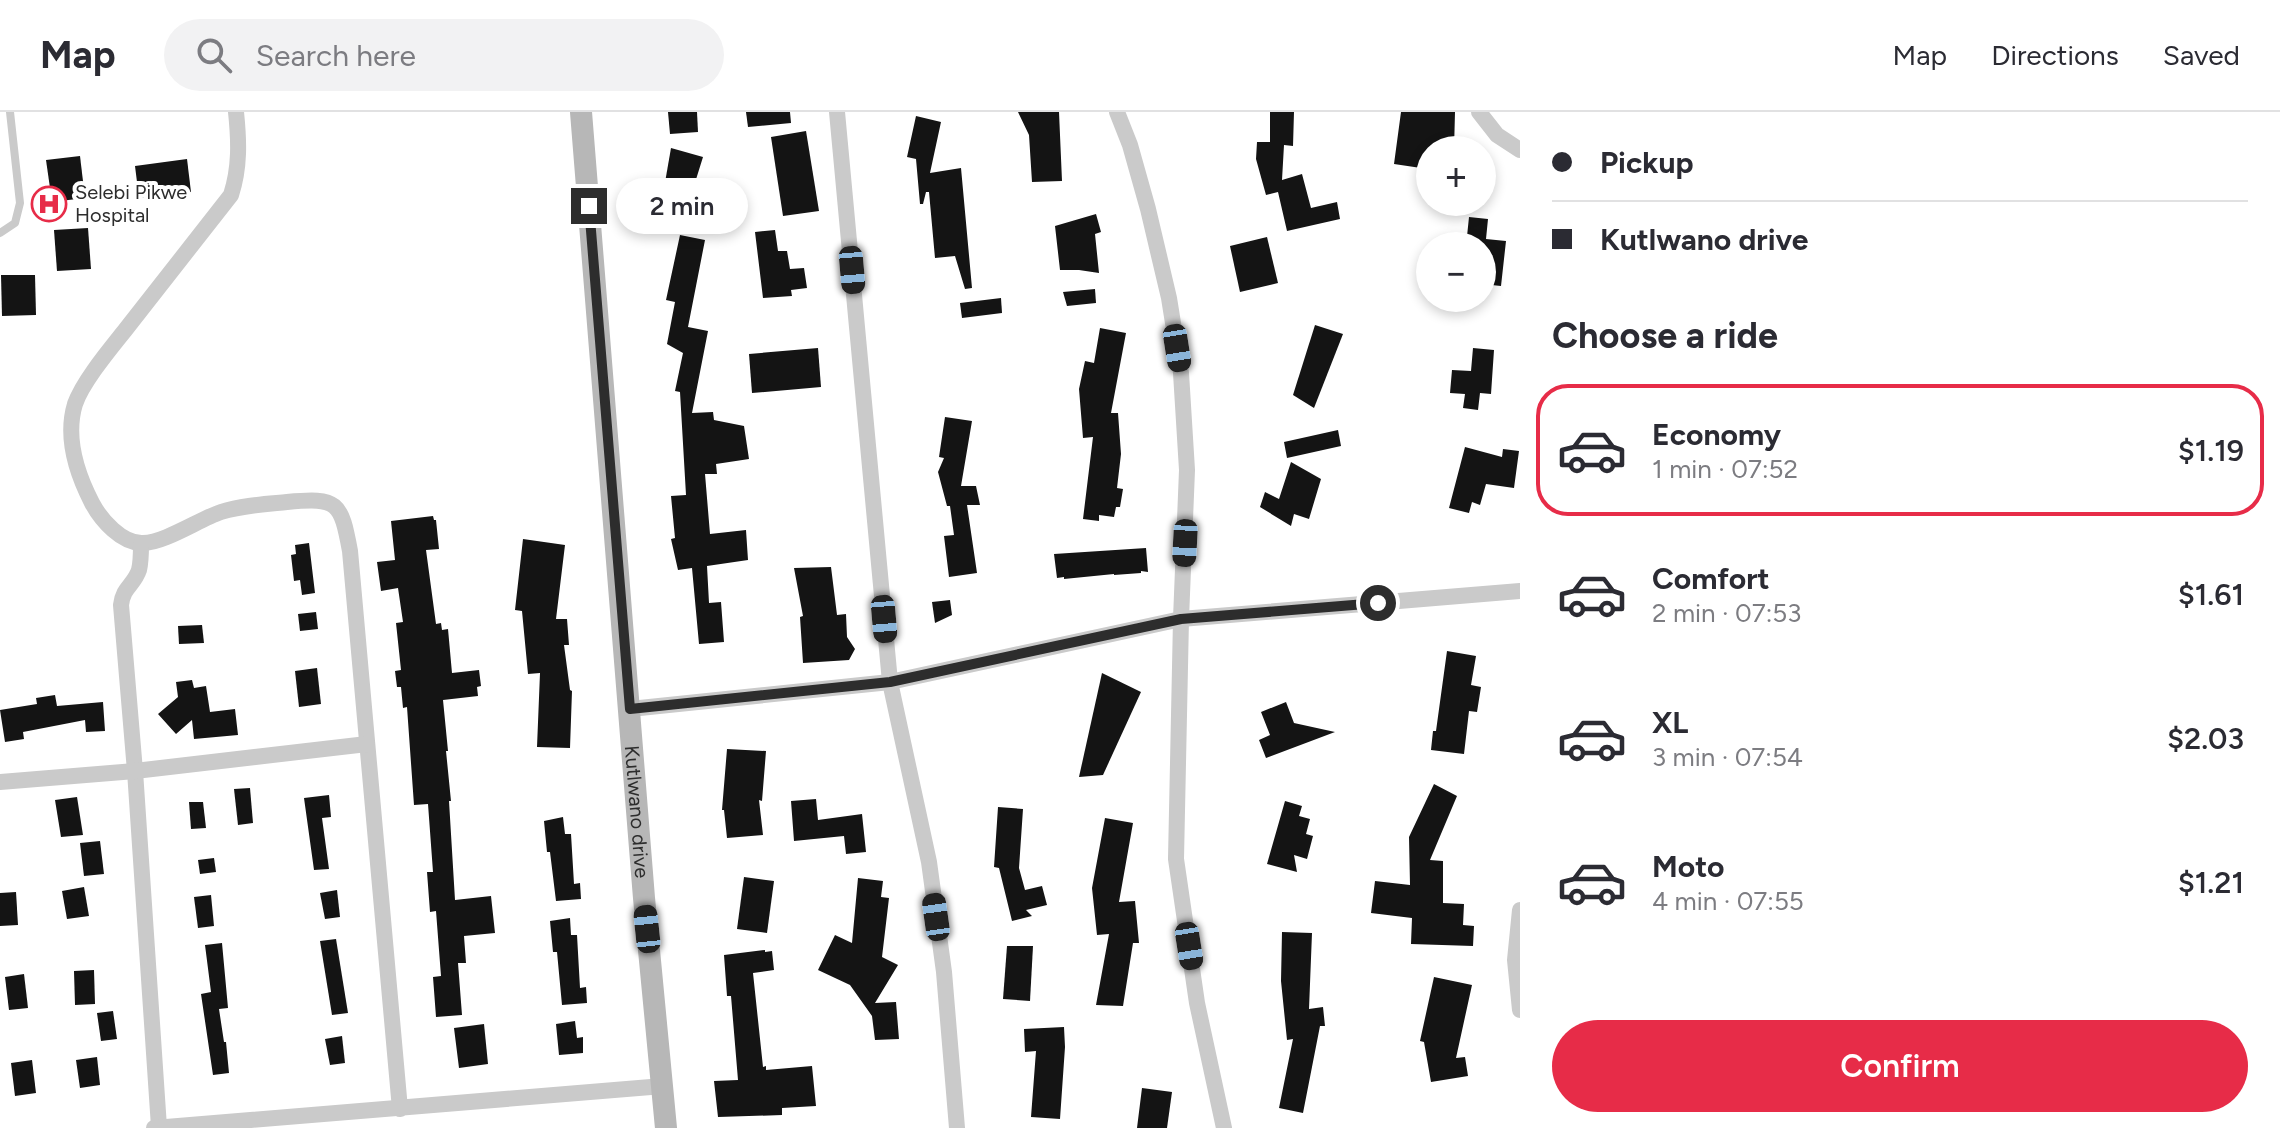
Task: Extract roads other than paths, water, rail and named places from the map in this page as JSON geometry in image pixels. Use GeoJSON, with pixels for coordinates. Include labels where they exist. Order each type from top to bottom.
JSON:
{"type":"FeatureCollection","features":[{"type":"Feature","properties":{"kind":"street"},"geometry":{"type":"LineString","coordinates":[[236,112],[238,173],[231,195],[113,346],[76,402],[71,423],[75,457],[82,482],[97,512],[128,540],[141,544],[222,511],[249,505],[316,498],[331,503],[340,513],[350,551],[400,1109]]}},
{"type":"Feature","properties":{"kind":"street","name":"Kutlwano drive"},"geometry":{"type":"LineString","coordinates":[[581,112],[644,898],[666,1128]]}},
{"type":"Feature","properties":{"kind":"street"},"geometry":{"type":"LineString","coordinates":[[837,112],[890,682],[929,862],[944,972],[957,1128]]}},
{"type":"Feature","properties":{"kind":"street"},"geometry":{"type":"LineString","coordinates":[[1117,112],[1130,145],[1152,224],[1169,298],[1181,373],[1187,470],[1176,859],[1197,1003],[1224,1128]]}},
{"type":"Feature","properties":{"kind":"street"},"geometry":{"type":"LineString","coordinates":[[1479,112],[1497,135],[1520,150]]}},
{"type":"Feature","properties":{"kind":"street"},"geometry":{"type":"LineString","coordinates":[[141,544],[139,571],[125,589],[121,605],[135,771],[157,1128],[352,1120],[400,1109],[663,1086]]}},
{"type":"Feature","properties":{"kind":"street"},"geometry":{"type":"LineString","coordinates":[[630,709],[890,682],[1181,619],[1520,591]]}},
{"type":"Feature","properties":{"kind":"street"},"geometry":{"type":"LineString","coordinates":[[0,782],[135,771],[367,744]]}},
{"type":"Feature","properties":{"kind":"street"},"geometry":{"type":"LineString","coordinates":[[1520,910],[1515,960],[1520,1010]]}},
{"type":"Feature","properties":{"kind":"lane"},"geometry":{"type":"LineString","coordinates":[[0,233],[15,223],[20,203],[10,112]]}},
{"type":"Feature","properties":{"kind":"place","name":"Selebi Pikwe Hospital"},"geometry":{"type":"Point","coordinates":[49,204]}}]}
